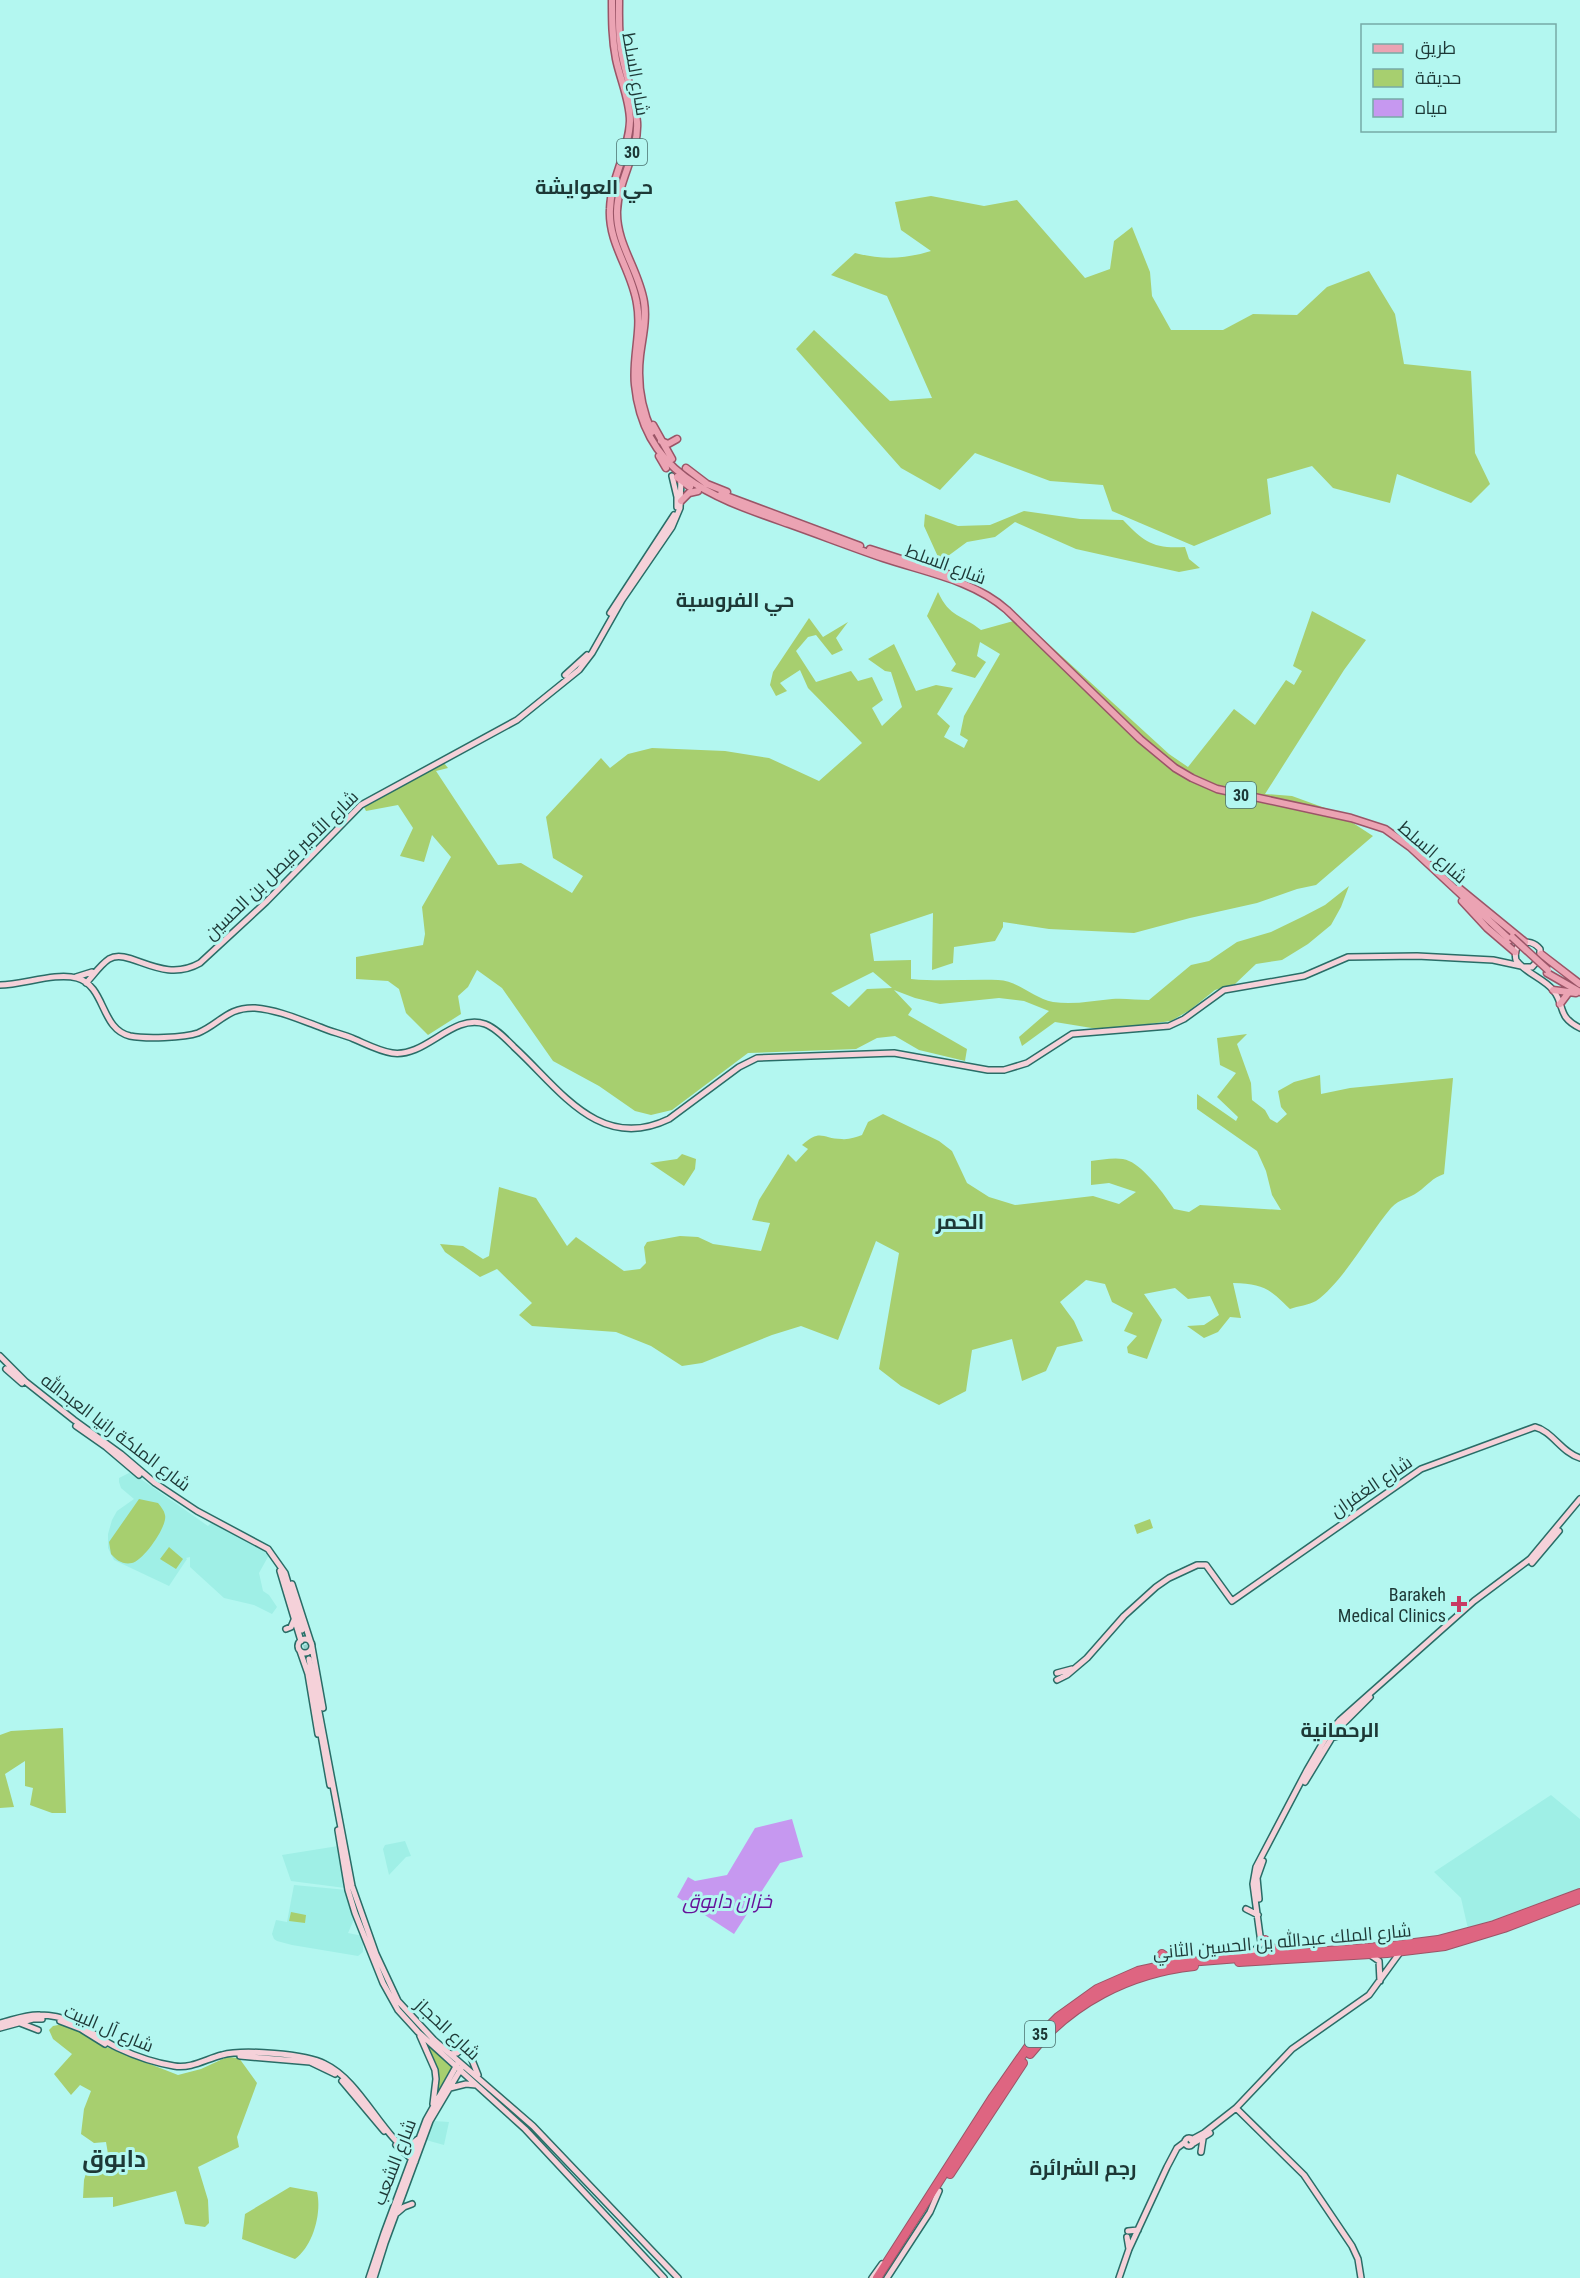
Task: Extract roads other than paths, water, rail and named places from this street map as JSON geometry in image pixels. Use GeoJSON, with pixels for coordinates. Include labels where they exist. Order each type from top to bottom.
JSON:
{"type":"FeatureCollection","features":[{"type":"Feature","properties":{"kind":"highway","name":"شارع الملك عبدالله بن الحسين الثاني"},"geometry":{"type":"LineString","coordinates":[[886,2277],[935,2193],[1011,2072],[1035,2039],[1083,1998],[1109,1983],[1144,1969],[1175,1963],[1243,1956],[1266,1958],[1284,1954],[1438,1940],[1494,1925],[1580,1893]]}},
{"type":"Feature","properties":{"kind":"highway","name":"شارع الملك عبدالله بن الحسين الثاني"},"geometry":{"type":"LineString","coordinates":[[877,2278],[1031,2052],[1048,2033],[1082,2005],[1127,1982],[1162,1971],[1266,1958],[1401,1952],[1465,1941],[1580,1899]]}},
{"type":"Feature","properties":{"kind":"highway"},"geometry":{"type":"LineString","coordinates":[[1265,1940],[1270,1947],[1284,1954]]}},
{"type":"Feature","properties":{"kind":"highway"},"geometry":{"type":"LineString","coordinates":[[1162,1954],[1175,1963]]}},
{"type":"Feature","properties":{"kind":"main road","name":"شارع السلط"},"geometry":{"type":"LineString","coordinates":[[612,0],[613,44],[630,119],[628,142],[610,199],[610,221],[613,239],[636,297],[639,318],[635,352],[635,385],[645,420],[660,452],[694,484],[725,500],[963,579],[993,593],[1162,754],[1190,774],[1222,786],[1376,821],[1403,837],[1456,888]]}},
{"type":"Feature","properties":{"kind":"main road","name":"شارع السلط"},"geometry":{"type":"LineString","coordinates":[[619,0],[620,46],[637,124],[634,144],[619,195],[617,220],[620,237],[643,294],[645,316],[639,382],[645,420]]}},
{"type":"Feature","properties":{"kind":"main road"},"geometry":{"type":"LineString","coordinates":[[642,342],[645,400],[650,418],[672,459]]}},
{"type":"Feature","properties":{"kind":"main road"},"geometry":{"type":"LineString","coordinates":[[635,352],[631,378],[636,414],[646,436],[666,468]]}},
{"type":"Feature","properties":{"kind":"main road"},"geometry":{"type":"LineString","coordinates":[[661,441],[668,444],[677,439]]}},
{"type":"Feature","properties":{"kind":"main road"},"geometry":{"type":"LineString","coordinates":[[686,468],[715,488],[816,525],[830,534]]}},
{"type":"Feature","properties":{"kind":"main road"},"geometry":{"type":"LineString","coordinates":[[678,477],[698,492],[787,527],[842,544]]}},
{"type":"Feature","properties":{"kind":"main road"},"geometry":{"type":"LineString","coordinates":[[681,501],[689,493],[698,492]]}},
{"type":"Feature","properties":{"kind":"main road","name":"شارع السلط"},"geometry":{"type":"LineString","coordinates":[[783,520],[842,544],[973,587],[994,599],[1140,739],[1192,778],[1227,791],[1352,818],[1375,825],[1405,842],[1548,971],[1580,993]]}},
{"type":"Feature","properties":{"kind":"main road"},"geometry":{"type":"LineString","coordinates":[[1456,888],[1525,942]]}},
{"type":"Feature","properties":{"kind":"main road"},"geometry":{"type":"LineString","coordinates":[[1456,888],[1477,917],[1515,953]]}},
{"type":"Feature","properties":{"kind":"main road"},"geometry":{"type":"LineString","coordinates":[[1541,954],[1580,986]]}},
{"type":"Feature","properties":{"kind":"main road","name":"شارع السلط"},"geometry":{"type":"LineString","coordinates":[[1548,971],[1580,986]]}},
{"type":"Feature","properties":{"kind":"main road"},"geometry":{"type":"LineString","coordinates":[[1556,990],[1580,993]]}},
{"type":"Feature","properties":{"kind":"main road"},"geometry":{"type":"LineString","coordinates":[[1560,1005],[1569,992]]}},
{"type":"Feature","properties":{"kind":"street","name":"شارع الأمير فيصل بن الحسين"},"geometry":{"type":"LineString","coordinates":[[86,985],[107,957],[118,953],[170,968],[194,963],[258,906],[357,803],[501,726],[525,711],[579,670],[592,653],[622,600],[672,527],[681,501],[678,477]]}},
{"type":"Feature","properties":{"kind":"street","name":"شارع الأمير فيصل بن الحسين"},"geometry":{"type":"LineString","coordinates":[[543,697],[588,654],[615,604],[665,531],[677,508],[678,477]]}},
{"type":"Feature","properties":{"kind":"street"},"geometry":{"type":"LineString","coordinates":[[1556,990],[1516,960],[1515,953],[1518,945],[1525,942],[1536,944],[1541,954],[1536,965],[1537,975],[1556,990],[1566,1019],[1580,1028]]}},
{"type":"Feature","properties":{"kind":"street"},"geometry":{"type":"LineString","coordinates":[[1500,961],[1515,953]]}},
{"type":"Feature","properties":{"kind":"street"},"geometry":{"type":"LineString","coordinates":[[75,978],[86,985],[118,1030],[126,1035],[192,1035],[233,1011],[247,1008],[289,1015],[394,1053],[410,1051],[462,1025],[486,1024],[505,1038],[578,1108],[609,1126],[629,1129],[669,1119],[739,1067],[757,1058],[894,1053],[988,1070],[1009,1069],[1027,1063],[1072,1034],[1169,1026],[1184,1019],[1224,990],[1304,976],[1348,957],[1417,956],[1500,961],[1530,968],[1536,965]]}},
{"type":"Feature","properties":{"kind":"street"},"geometry":{"type":"LineString","coordinates":[[0,987],[75,978],[94,972]]}},
{"type":"Feature","properties":{"kind":"street"},"geometry":{"type":"LineString","coordinates":[[86,985],[94,972]]}},
{"type":"Feature","properties":{"kind":"street"},"geometry":{"type":"LineString","coordinates":[[0,987],[62,981],[74,981],[86,985]]}},
{"type":"Feature","properties":{"kind":"street","name":"شارع الملكة رانيا العبدالله"},"geometry":{"type":"LineString","coordinates":[[0,1356],[26,1382],[116,1450],[151,1480],[193,1509],[265,1546],[274,1555],[281,1569]]}},
{"type":"Feature","properties":{"kind":"street","name":"شارع الملكة رانيا العبدالله"},"geometry":{"type":"LineString","coordinates":[[0,1362],[12,1375],[67,1420],[106,1447],[152,1486],[198,1515],[266,1550],[281,1569]]}},
{"type":"Feature","properties":{"kind":"street","name":"شارع الغفران"},"geometry":{"type":"LineString","coordinates":[[1074,1668],[1092,1653],[1124,1616],[1156,1587],[1171,1577],[1203,1563],[1232,1601],[1421,1469],[1531,1428],[1541,1429],[1569,1454],[1580,1458]]}},
{"type":"Feature","properties":{"kind":"street"},"geometry":{"type":"LineString","coordinates":[[1243,1956],[1255,1950],[1261,1943],[1253,1884],[1256,1867],[1307,1770],[1332,1729],[1361,1700],[1474,1601],[1530,1560],[1580,1499]]}},
{"type":"Feature","properties":{"kind":"street"},"geometry":{"type":"LineString","coordinates":[[1266,1958],[1257,1887],[1260,1867],[1331,1738],[1346,1720],[1483,1598],[1532,1562],[1580,1505]]}},
{"type":"Feature","properties":{"kind":"street"},"geometry":{"type":"LineString","coordinates":[[281,1569],[294,1620],[312,1645],[309,1660],[311,1687],[318,1737],[325,1747]]}},
{"type":"Feature","properties":{"kind":"street"},"geometry":{"type":"LineString","coordinates":[[281,1569],[294,1588],[301,1630],[301,1641],[298,1646],[309,1660],[328,1740],[325,1747]]}},
{"type":"Feature","properties":{"kind":"street"},"geometry":{"type":"LineString","coordinates":[[286,1629],[291,1627],[294,1620]]}},
{"type":"Feature","properties":{"kind":"street"},"geometry":{"type":"LineString","coordinates":[[301,1641],[306,1640],[312,1645]]}},
{"type":"Feature","properties":{"kind":"street"},"geometry":{"type":"LineString","coordinates":[[300,1651],[308,1653],[312,1645]]}},
{"type":"Feature","properties":{"kind":"street"},"geometry":{"type":"LineString","coordinates":[[1057,1673],[1074,1668]]}},
{"type":"Feature","properties":{"kind":"street"},"geometry":{"type":"LineString","coordinates":[[1057,1680],[1068,1675],[1074,1668]]}},
{"type":"Feature","properties":{"kind":"street"},"geometry":{"type":"LineString","coordinates":[[1331,1738],[1347,1733],[1346,1720]]}},
{"type":"Feature","properties":{"kind":"street","name":"شارع الحجاز"},"geometry":{"type":"LineString","coordinates":[[325,1747],[344,1870],[355,1913],[398,2010],[418,2032],[460,2066],[483,2080],[533,2126],[678,2278]]}},
{"type":"Feature","properties":{"kind":"street","name":"شارع الحجاز"},"geometry":{"type":"LineString","coordinates":[[325,1747],[352,1886],[376,1954],[400,2004],[479,2087],[525,2129],[664,2278]]}},
{"type":"Feature","properties":{"kind":"street"},"geometry":{"type":"LineString","coordinates":[[1246,1909],[1258,1914]]}},
{"type":"Feature","properties":{"kind":"street"},"geometry":{"type":"LineString","coordinates":[[1176,2150],[1188,2142],[1203,2138],[1237,2109],[1292,2049],[1365,1999],[1401,1952]]}},
{"type":"Feature","properties":{"kind":"street"},"geometry":{"type":"LineString","coordinates":[[1369,1954],[1377,1958],[1380,1964],[1379,1983]]}},
{"type":"Feature","properties":{"kind":"street","name":"شارع آل البيت"},"geometry":{"type":"LineString","coordinates":[[0,2025],[36,2015],[68,2019],[83,2025],[120,2049],[180,2067],[191,2066],[224,2054],[241,2052],[315,2059],[331,2067],[344,2078],[414,2159]]}},
{"type":"Feature","properties":{"kind":"street"},"geometry":{"type":"LineString","coordinates":[[19,2023],[39,2030],[44,2019]]}},
{"type":"Feature","properties":{"kind":"street","name":"شارع آل البيت"},"geometry":{"type":"LineString","coordinates":[[0,2025],[44,2019],[71,2024],[114,2049],[173,2069],[193,2068],[226,2057],[242,2056],[318,2064],[338,2076],[400,2150],[414,2159]]}},
{"type":"Feature","properties":{"kind":"street"},"geometry":{"type":"LineString","coordinates":[[418,2032],[431,2056],[435,2070],[433,2105]]}},
{"type":"Feature","properties":{"kind":"street"},"geometry":{"type":"LineString","coordinates":[[450,2054],[466,2048],[475,2071],[483,2080]]}},
{"type":"Feature","properties":{"kind":"street","name":"شارع الشعب"},"geometry":{"type":"LineString","coordinates":[[369,2278],[405,2176],[434,2113],[460,2066]]}},
{"type":"Feature","properties":{"kind":"street","name":"شارع الشعب"},"geometry":{"type":"LineString","coordinates":[[374,2278],[404,2191],[419,2138],[433,2105],[460,2066]]}},
{"type":"Feature","properties":{"kind":"street"},"geometry":{"type":"LineString","coordinates":[[448,2089],[466,2084],[479,2087]]}},
{"type":"Feature","properties":{"kind":"street"},"geometry":{"type":"LineString","coordinates":[[1119,2278],[1129,2249],[1176,2150],[1237,2109]]}},
{"type":"Feature","properties":{"kind":"street"},"geometry":{"type":"LineString","coordinates":[[1237,2109],[1304,2175],[1355,2251],[1360,2264],[1361,2278]]}},
{"type":"Feature","properties":{"kind":"street"},"geometry":{"type":"LineString","coordinates":[[398,2143],[409,2146],[419,2138]]}},
{"type":"Feature","properties":{"kind":"street"},"geometry":{"type":"LineString","coordinates":[[1200,2152],[1203,2138]]}},
{"type":"Feature","properties":{"kind":"street"},"geometry":{"type":"LineString","coordinates":[[400,2150],[406,2162],[405,2176]]}},
{"type":"Feature","properties":{"kind":"street"},"geometry":{"type":"LineString","coordinates":[[395,2214],[412,2204],[404,2191]]}},
{"type":"Feature","properties":{"kind":"street"},"geometry":{"type":"LineString","coordinates":[[872,2278],[921,2205],[935,2193]]}},
{"type":"Feature","properties":{"kind":"street"},"geometry":{"type":"LineString","coordinates":[[1129,2249],[1127,2234],[1138,2230]]}},
{"type":"Feature","properties":{"kind":"street"},"geometry":{"type":"LineString","coordinates":[[1127,2257],[1132,2250],[1138,2230]]}},
{"type":"Feature","properties":{"kind":"water","name":"خزان دابوق"},"geometry":{"type":"Polygon","coordinates":[[[792,1819],[803,1857],[780,1863],[734,1934],[677,1897],[688,1877],[695,1881],[727,1875],[755,1828],[792,1819]]]}},
{"type":"Feature","properties":{"kind":"tunnel"},"geometry":{"type":"LineString","coordinates":[[302,1630],[309,1659]]}},
{"type":"Feature","properties":{"kind":"place","name":"Barakeh Medical Clinics"},"geometry":{"type":"Point","coordinates":[1459,1604]}},
{"type":"Feature","properties":{"kind":"district","name":"حي العوايشة"},"geometry":{"type":"Point","coordinates":[594,187]}},
{"type":"Feature","properties":{"kind":"district","name":"حي الفروسية"},"geometry":{"type":"Point","coordinates":[735,600]}},
{"type":"Feature","properties":{"kind":"district","name":"الحمر"},"geometry":{"type":"Point","coordinates":[960,1222]}},
{"type":"Feature","properties":{"kind":"district","name":"الرحمانية"},"geometry":{"type":"Point","coordinates":[1340,1730]}},
{"type":"Feature","properties":{"kind":"district","name":"دابوق"},"geometry":{"type":"Point","coordinates":[114,2159]}},
{"type":"Feature","properties":{"kind":"district","name":"رجم الشرائرة"},"geometry":{"type":"Point","coordinates":[1083,2168]}}]}
